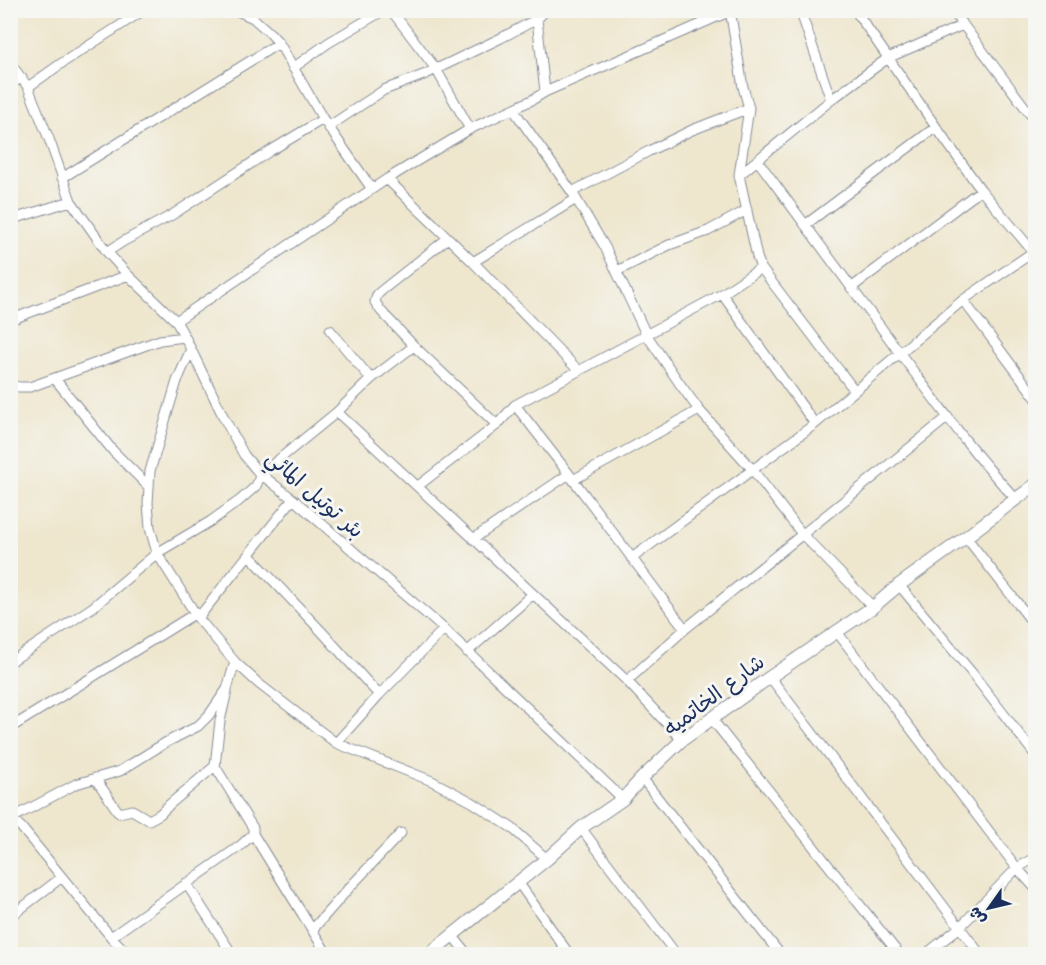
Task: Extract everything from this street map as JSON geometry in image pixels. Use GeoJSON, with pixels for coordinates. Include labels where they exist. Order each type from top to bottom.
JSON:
{"type":"FeatureCollection","features":[{"type":"Feature","properties":{"kind":"street"},"geometry":{"type":"LineString","coordinates":[[28,87],[144,10]]}},
{"type":"Feature","properties":{"kind":"street"},"geometry":{"type":"LineString","coordinates":[[235,10],[255,14],[279,43],[326,123],[372,189]]}},
{"type":"Feature","properties":{"kind":"street"},"geometry":{"type":"LineString","coordinates":[[293,68],[328,43],[384,10]]}},
{"type":"Feature","properties":{"kind":"street"},"geometry":{"type":"LineString","coordinates":[[391,10],[436,69],[470,129]]}},
{"type":"Feature","properties":{"kind":"street"},"geometry":{"type":"LineString","coordinates":[[107,252],[172,215],[254,161],[384,90],[436,69],[501,38],[537,19],[546,10]]}},
{"type":"Feature","properties":{"kind":"street"},"geometry":{"type":"LineString","coordinates":[[800,10],[831,100]]}},
{"type":"Feature","properties":{"kind":"street"},"geometry":{"type":"LineString","coordinates":[[633,558],[815,424],[963,300],[1035,252],[981,190],[855,10]]}},
{"type":"Feature","properties":{"kind":"street"},"geometry":{"type":"LineString","coordinates":[[952,10],[1035,122]]}},
{"type":"Feature","properties":{"kind":"street"},"geometry":{"type":"LineString","coordinates":[[176,321],[387,179],[470,129],[545,92],[730,11],[743,87],[749,108],[740,175],[757,257],[761,268],[855,391]]}},
{"type":"Feature","properties":{"kind":"street"},"geometry":{"type":"LineString","coordinates":[[537,19],[545,92]]}},
{"type":"Feature","properties":{"kind":"street"},"geometry":{"type":"LineString","coordinates":[[740,175],[831,100],[888,58],[963,25]]}},
{"type":"Feature","properties":{"kind":"street"},"geometry":{"type":"LineString","coordinates":[[62,178],[279,43]]}},
{"type":"Feature","properties":{"kind":"street","name":"بئر توتيل المائي"},"geometry":{"type":"LineString","coordinates":[[10,63],[28,87],[71,201],[107,252],[176,321],[244,455],[261,474],[444,629],[623,799]]}},
{"type":"Feature","properties":{"kind":"street"},"geometry":{"type":"LineString","coordinates":[[10,84],[22,78]]}},
{"type":"Feature","properties":{"kind":"street"},"geometry":{"type":"LineString","coordinates":[[473,262],[640,155],[681,135],[749,108]]}},
{"type":"Feature","properties":{"kind":"street"},"geometry":{"type":"LineString","coordinates":[[513,109],[574,196],[605,247],[646,334],[699,410],[753,469],[802,534],[873,607]]}},
{"type":"Feature","properties":{"kind":"street"},"geometry":{"type":"LineString","coordinates":[[805,225],[936,127]]}},
{"type":"Feature","properties":{"kind":"street"},"geometry":{"type":"LineString","coordinates":[[758,161],[948,417],[1016,499]]}},
{"type":"Feature","properties":{"kind":"street"},"geometry":{"type":"LineString","coordinates":[[387,179],[473,262],[579,371]]}},
{"type":"Feature","properties":{"kind":"street"},"geometry":{"type":"LineString","coordinates":[[851,288],[981,190]]}},
{"type":"Feature","properties":{"kind":"street"},"geometry":{"type":"LineString","coordinates":[[10,220],[71,201]]}},
{"type":"Feature","properties":{"kind":"street"},"geometry":{"type":"LineString","coordinates":[[617,271],[669,245],[708,231],[747,210]]}},
{"type":"Feature","properties":{"kind":"street"},"geometry":{"type":"LineString","coordinates":[[448,238],[377,295],[375,302],[414,346],[497,425]]}},
{"type":"Feature","properties":{"kind":"street"},"geometry":{"type":"LineString","coordinates":[[418,486],[497,425],[515,405],[722,294],[761,268]]}},
{"type":"Feature","properties":{"kind":"street"},"geometry":{"type":"LineString","coordinates":[[10,320],[128,275]]}},
{"type":"Feature","properties":{"kind":"street"},"geometry":{"type":"LineString","coordinates":[[722,294],[815,424]]}},
{"type":"Feature","properties":{"kind":"street"},"geometry":{"type":"LineString","coordinates":[[963,300],[1035,398]]}},
{"type":"Feature","properties":{"kind":"street"},"geometry":{"type":"LineString","coordinates":[[330,330],[370,379]]}},
{"type":"Feature","properties":{"kind":"street"},"geometry":{"type":"LineString","coordinates":[[10,385],[30,387],[160,340],[185,337]]}},
{"type":"Feature","properties":{"kind":"street"},"geometry":{"type":"LineString","coordinates":[[10,662],[93,607],[157,553],[211,521],[239,501],[256,486],[261,474],[338,412],[370,379],[414,346]]}},
{"type":"Feature","properties":{"kind":"street"},"geometry":{"type":"LineString","coordinates":[[191,349],[177,381],[150,471],[148,503],[150,528],[157,553],[197,615],[235,662],[259,684],[336,743],[432,781],[472,802],[512,828],[547,859]]}},
{"type":"Feature","properties":{"kind":"street"},"geometry":{"type":"LineString","coordinates":[[55,379],[113,451],[149,487]]}},
{"type":"Feature","properties":{"kind":"street"},"geometry":{"type":"LineString","coordinates":[[515,405],[685,629]]}},
{"type":"Feature","properties":{"kind":"street"},"geometry":{"type":"LineString","coordinates":[[473,539],[571,477],[699,410]]}},
{"type":"Feature","properties":{"kind":"street"},"geometry":{"type":"LineString","coordinates":[[338,412],[627,681],[682,740]]}},
{"type":"Feature","properties":{"kind":"street"},"geometry":{"type":"LineString","coordinates":[[627,681],[685,629],[948,417]]}},
{"type":"Feature","properties":{"kind":"street","name":"شارع الخاتميه"},"geometry":{"type":"LineString","coordinates":[[429,954],[547,859],[580,828],[623,799],[682,740],[873,607],[899,585],[1034,487]]}},
{"type":"Feature","properties":{"kind":"street"},"geometry":{"type":"LineString","coordinates":[[10,729],[197,615],[249,555],[293,499]]}},
{"type":"Feature","properties":{"kind":"street"},"geometry":{"type":"LineString","coordinates":[[966,537],[1035,627]]}},
{"type":"Feature","properties":{"kind":"street"},"geometry":{"type":"LineString","coordinates":[[249,555],[379,695]]}},
{"type":"Feature","properties":{"kind":"street"},"geometry":{"type":"LineString","coordinates":[[899,585],[972,673],[1035,756]]}},
{"type":"Feature","properties":{"kind":"street"},"geometry":{"type":"LineString","coordinates":[[467,652],[532,594]]}},
{"type":"Feature","properties":{"kind":"street"},"geometry":{"type":"LineString","coordinates":[[336,743],[444,629]]}},
{"type":"Feature","properties":{"kind":"street"},"geometry":{"type":"LineString","coordinates":[[837,632],[1035,889]]}},
{"type":"Feature","properties":{"kind":"street"},"geometry":{"type":"LineString","coordinates":[[235,662],[220,721],[215,766],[253,828],[253,834],[327,954]]}},
{"type":"Feature","properties":{"kind":"street"},"geometry":{"type":"LineString","coordinates":[[770,677],[980,954]]}},
{"type":"Feature","properties":{"kind":"street"},"geometry":{"type":"LineString","coordinates":[[128,954],[111,938],[21,827],[11,818],[76,784],[120,771],[198,726],[209,715],[227,689]]}},
{"type":"Feature","properties":{"kind":"street"},"geometry":{"type":"LineString","coordinates":[[711,718],[899,954]]}},
{"type":"Feature","properties":{"kind":"street"},"geometry":{"type":"LineString","coordinates":[[95,778],[119,813],[132,810],[149,820],[160,814],[215,766]]}},
{"type":"Feature","properties":{"kind":"street"},"geometry":{"type":"LineString","coordinates":[[642,778],[780,954]]}},
{"type":"Feature","properties":{"kind":"street"},"geometry":{"type":"LineString","coordinates":[[580,828],[676,954]]}},
{"type":"Feature","properties":{"kind":"street"},"geometry":{"type":"LineString","coordinates":[[313,929],[401,833]]}},
{"type":"Feature","properties":{"kind":"street"},"geometry":{"type":"LineString","coordinates":[[111,938],[240,846],[253,834]]}},
{"type":"Feature","properties":{"kind":"street"},"geometry":{"type":"LineString","coordinates":[[926,954],[960,927],[1017,868],[1035,857]]}},
{"type":"Feature","properties":{"kind":"street"},"geometry":{"type":"LineString","coordinates":[[10,916],[62,877]]}},
{"type":"Feature","properties":{"kind":"street"},"geometry":{"type":"LineString","coordinates":[[518,882],[569,954]]}},
{"type":"Feature","properties":{"kind":"street"},"geometry":{"type":"LineString","coordinates":[[186,883],[232,954]]}},
{"type":"Feature","properties":{"kind":"street"},"geometry":{"type":"LineString","coordinates":[[452,935],[467,954]]}}]}
